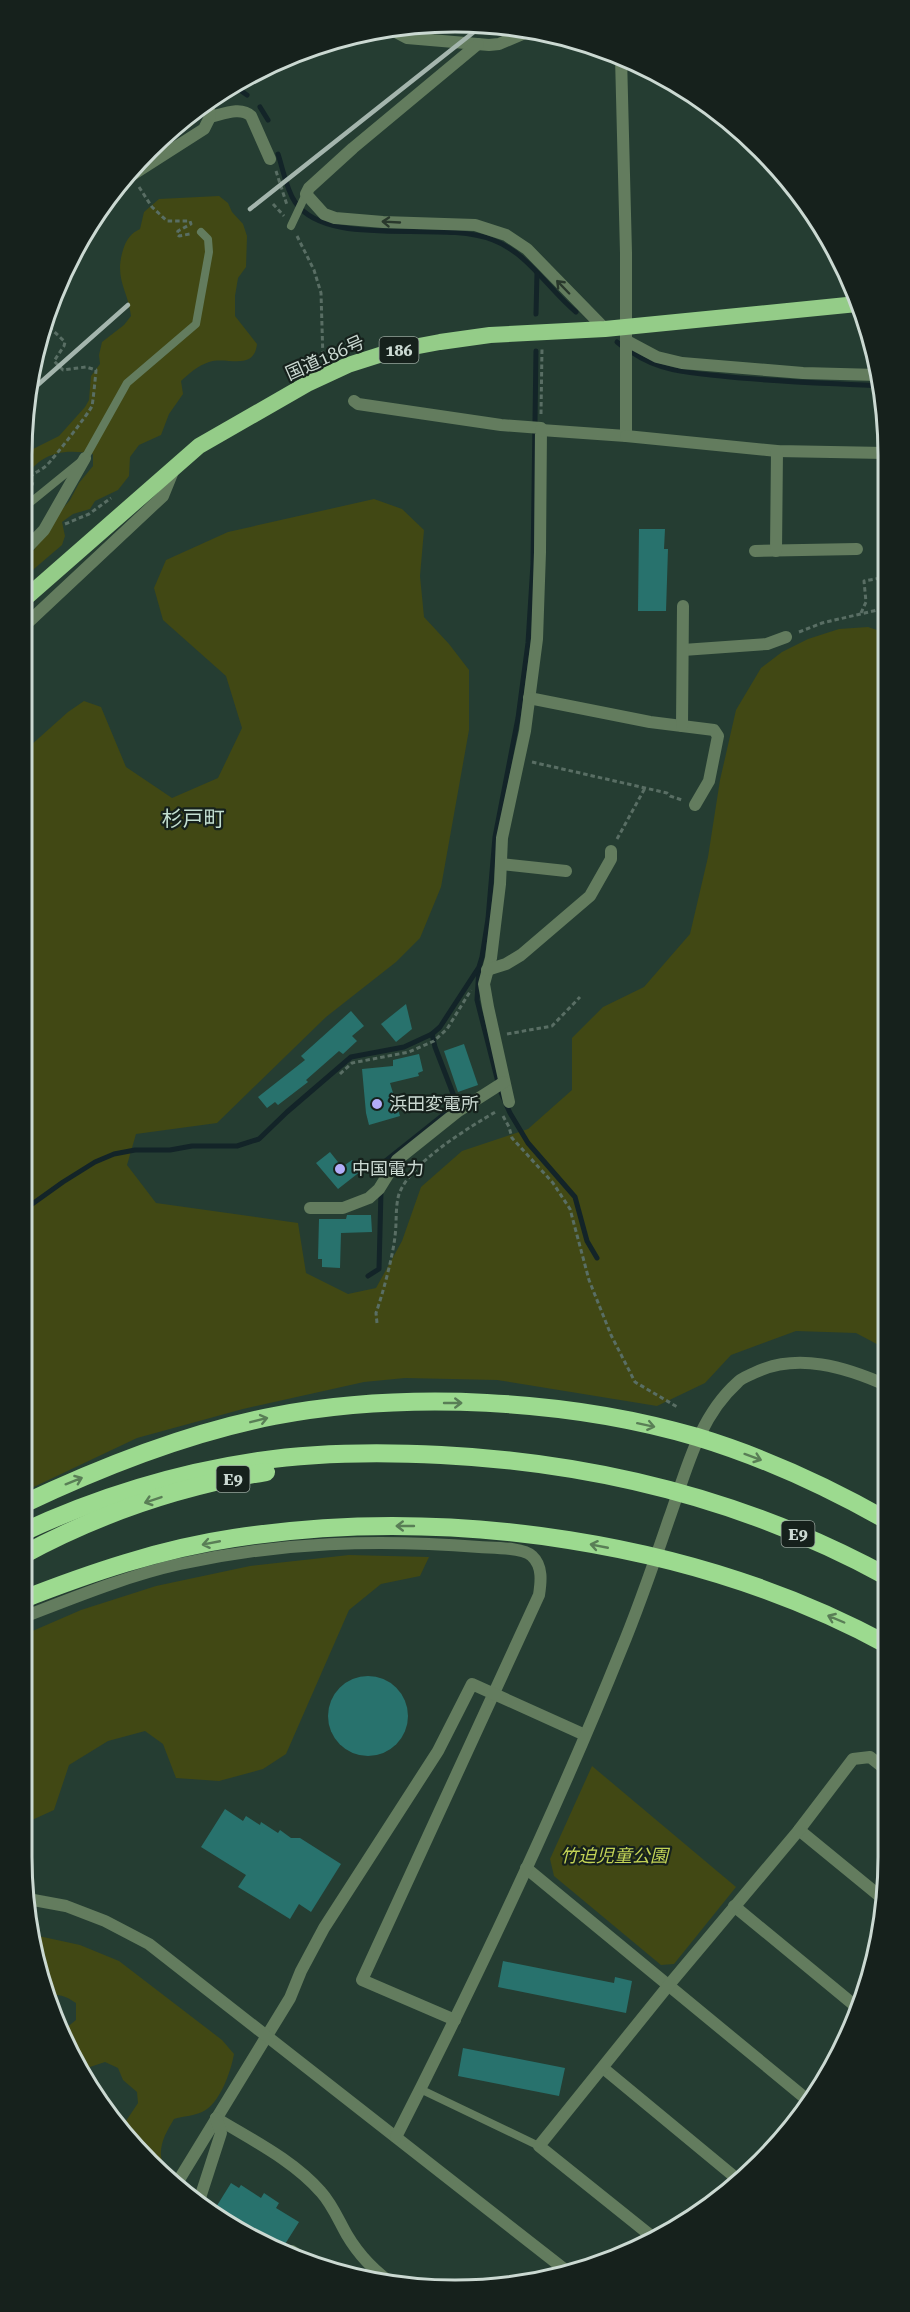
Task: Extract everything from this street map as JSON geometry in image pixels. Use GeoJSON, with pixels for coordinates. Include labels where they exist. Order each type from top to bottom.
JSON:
{"type":"FeatureCollection","features":[{"type":"Feature","properties":{"kind":"highway","name":"国道186号"},"geometry":{"type":"LineString","coordinates":[[32,592],[211,438],[348,365],[392,351],[490,335],[604,329],[627,334],[851,305]]}},
{"type":"Feature","properties":{"kind":"highway"},"geometry":{"type":"LineString","coordinates":[[32,1500],[155,1449],[273,1416],[339,1407],[403,1403],[468,1403],[531,1407],[597,1415],[698,1438],[776,1466],[833,1491],[878,1516]]}},
{"type":"Feature","properties":{"kind":"highway","name":"E9"},"geometry":{"type":"LineString","coordinates":[[32,1528],[123,1493],[171,1479],[238,1465],[344,1453],[459,1456],[549,1465],[647,1483],[705,1499],[792,1532],[878,1572]]}},
{"type":"Feature","properties":{"kind":"highway","name":"E9"},"geometry":{"type":"LineString","coordinates":[[32,1551],[74,1530],[120,1512],[210,1484],[305,1466],[354,1461],[459,1456]]}},
{"type":"Feature","properties":{"kind":"highway"},"geometry":{"type":"LineString","coordinates":[[32,1596],[111,1567],[172,1550],[232,1538],[296,1530],[359,1526],[423,1526],[545,1536],[656,1558],[750,1586],[839,1621],[878,1640]]}},
{"type":"Feature","properties":{"kind":"street"},"geometry":{"type":"LineString","coordinates":[[401,35],[407,38],[478,44],[499,44],[517,36]]}},
{"type":"Feature","properties":{"kind":"street"},"geometry":{"type":"LineString","coordinates":[[478,44],[353,148],[309,188],[305,198],[324,214],[335,218],[475,225],[506,235],[527,249],[604,329]]}},
{"type":"Feature","properties":{"kind":"street"},"geometry":{"type":"LineString","coordinates":[[621,66],[627,334],[626,436]]}},
{"type":"Feature","properties":{"kind":"street"},"geometry":{"type":"LineString","coordinates":[[210,117],[240,110],[247,111],[270,159]]}},
{"type":"Feature","properties":{"kind":"street"},"geometry":{"type":"LineString","coordinates":[[146,166],[199,133],[210,117],[209,111]]}},
{"type":"Feature","properties":{"kind":"street"},"geometry":{"type":"LineString","coordinates":[[627,334],[657,357],[682,363],[803,373],[870,375]]}},
{"type":"Feature","properties":{"kind":"street"},"geometry":{"type":"LineString","coordinates":[[354,401],[358,404],[421,414],[538,428],[777,451],[878,453]]}},
{"type":"Feature","properties":{"kind":"street"},"geometry":{"type":"LineString","coordinates":[[509,1102],[484,984],[491,958],[502,838],[519,759],[537,639],[538,428]]}},
{"type":"Feature","properties":{"kind":"street"},"geometry":{"type":"LineString","coordinates":[[776,551],[777,451]]}},
{"type":"Feature","properties":{"kind":"street"},"geometry":{"type":"LineString","coordinates":[[32,543],[45,528],[85,458]]}},
{"type":"Feature","properties":{"kind":"street"},"geometry":{"type":"LineString","coordinates":[[32,619],[163,495],[176,466]]}},
{"type":"Feature","properties":{"kind":"street"},"geometry":{"type":"LineString","coordinates":[[755,551],[857,549]]}},
{"type":"Feature","properties":{"kind":"street"},"geometry":{"type":"LineString","coordinates":[[682,726],[683,606]]}},
{"type":"Feature","properties":{"kind":"street"},"geometry":{"type":"LineString","coordinates":[[683,650],[767,644],[786,637]]}},
{"type":"Feature","properties":{"kind":"street"},"geometry":{"type":"LineString","coordinates":[[529,698],[650,722],[714,730],[718,736],[709,781],[695,805]]}},
{"type":"Feature","properties":{"kind":"street"},"geometry":{"type":"LineString","coordinates":[[487,970],[506,964],[521,955],[590,896],[611,859],[610,851]]}},
{"type":"Feature","properties":{"kind":"street"},"geometry":{"type":"LineString","coordinates":[[501,864],[566,871]]}},
{"type":"Feature","properties":{"kind":"street"},"geometry":{"type":"LineString","coordinates":[[310,1208],[343,1209],[369,1198],[379,1189],[397,1160],[457,1112],[504,1082]]}},
{"type":"Feature","properties":{"kind":"street"},"geometry":{"type":"LineString","coordinates":[[396,2137],[455,2020],[585,1735],[622,1648],[698,1438],[718,1403],[738,1381],[764,1368],[789,1363],[832,1366],[878,1382]]}},
{"type":"Feature","properties":{"kind":"street"},"geometry":{"type":"LineString","coordinates":[[32,1614],[90,1591],[180,1564],[265,1550],[352,1542],[424,1543],[521,1551],[530,1554],[540,1573],[539,1595],[362,1980],[455,2020]]}},
{"type":"Feature","properties":{"kind":"street"},"geometry":{"type":"LineString","coordinates":[[180,2178],[290,1998],[301,1971],[324,1928],[438,1751],[472,1684],[585,1735]]}},
{"type":"Feature","properties":{"kind":"street"},"geometry":{"type":"LineString","coordinates":[[648,2234],[539,2146],[668,1986],[799,1830],[853,1759],[870,1757],[878,1762]]}},
{"type":"Feature","properties":{"kind":"street"},"geometry":{"type":"LineString","coordinates":[[799,1830],[877,1894]]}},
{"type":"Feature","properties":{"kind":"street"},"geometry":{"type":"LineString","coordinates":[[526,1868],[804,2097]]}},
{"type":"Feature","properties":{"kind":"street"},"geometry":{"type":"LineString","coordinates":[[34,1900],[66,1906],[105,1921],[149,1944],[561,2267]]}},
{"type":"Feature","properties":{"kind":"street"},"geometry":{"type":"LineString","coordinates":[[734,1906],[852,2003]]}},
{"type":"Feature","properties":{"kind":"street"},"geometry":{"type":"LineString","coordinates":[[603,2068],[734,2175]]}},
{"type":"Feature","properties":{"kind":"street"},"geometry":{"type":"LineString","coordinates":[[201,2196],[221,2133],[216,2118]]}},
{"type":"Feature","properties":{"kind":"street"},"geometry":{"type":"LineString","coordinates":[[216,2118],[298,2170],[312,2182],[323,2195],[348,2238],[366,2262],[380,2273]]}},
{"type":"Feature","properties":{"kind":"lane"},"geometry":{"type":"LineString","coordinates":[[291,226],[305,198]]}},
{"type":"Feature","properties":{"kind":"lane"},"geometry":{"type":"LineString","coordinates":[[32,501],[85,458],[127,383],[196,324],[208,252],[208,240],[201,232]]}},
{"type":"Feature","properties":{"kind":"lane"},"geometry":{"type":"LineString","coordinates":[[420,2090],[539,2146]]}},
{"type":"Feature","properties":{"kind":"path"},"geometry":{"type":"LineString","coordinates":[[270,159],[283,190],[288,209],[288,220],[273,204]]}},
{"type":"Feature","properties":{"kind":"path"},"geometry":{"type":"LineString","coordinates":[[136,182],[152,207],[168,220],[190,221],[191,224],[178,231],[179,236],[201,232]]}},
{"type":"Feature","properties":{"kind":"path"},"geometry":{"type":"LineString","coordinates":[[291,226],[314,270],[321,293],[325,376]]}},
{"type":"Feature","properties":{"kind":"path"},"geometry":{"type":"LineString","coordinates":[[32,475],[47,465],[92,407],[97,373],[90,367],[63,370],[54,361],[65,342],[51,329]]}},
{"type":"Feature","properties":{"kind":"path"},"geometry":{"type":"LineString","coordinates":[[538,428],[542,331]]}},
{"type":"Feature","properties":{"kind":"path"},"geometry":{"type":"LineString","coordinates":[[32,483],[54,484]]}},
{"type":"Feature","properties":{"kind":"path"},"geometry":{"type":"LineString","coordinates":[[45,528],[52,528],[89,514],[116,495]]}},
{"type":"Feature","properties":{"kind":"path"},"geometry":{"type":"LineString","coordinates":[[861,613],[866,602],[864,581],[878,578]]}},
{"type":"Feature","properties":{"kind":"path"},"geometry":{"type":"LineString","coordinates":[[786,637],[822,623],[878,610]]}},
{"type":"Feature","properties":{"kind":"path"},"geometry":{"type":"LineString","coordinates":[[519,759],[667,793],[695,805]]}},
{"type":"Feature","properties":{"kind":"path"},"geometry":{"type":"LineString","coordinates":[[610,851],[645,788]]}},
{"type":"Feature","properties":{"kind":"path"},"geometry":{"type":"LineString","coordinates":[[339,1074],[352,1063],[409,1052],[434,1041],[447,1029],[479,977],[487,970]]}},
{"type":"Feature","properties":{"kind":"path"},"geometry":{"type":"LineString","coordinates":[[494,1036],[552,1026],[580,997]]}},
{"type":"Feature","properties":{"kind":"path"},"geometry":{"type":"LineString","coordinates":[[376,1323],[376,1313],[393,1248],[396,1206],[402,1188],[420,1164],[477,1122],[499,1109],[509,1126],[512,1138],[553,1183],[570,1209],[589,1280],[635,1382],[678,1408]]}},
{"type":"Feature","properties":{"kind":"green space"},"geometry":{"type":"Polygon","coordinates":[[[219,196],[228,203],[232,212],[243,224],[247,236],[246,267],[238,278],[235,316],[257,344],[255,353],[251,358],[245,360],[209,362],[194,370],[181,381],[183,394],[169,414],[161,435],[139,445],[130,457],[129,476],[118,490],[95,501],[90,509],[73,514],[62,522],[65,536],[62,545],[32,571],[32,552],[93,466],[93,454],[59,453],[41,461],[32,468],[32,450],[59,436],[89,400],[91,376],[100,364],[99,355],[102,342],[124,325],[131,316],[120,269],[123,250],[131,235],[140,229],[144,212],[159,199],[219,196]]]}},
{"type":"Feature","properties":{"kind":"green space"},"geometry":{"type":"Polygon","coordinates":[[[374,499],[402,509],[424,530],[420,576],[424,617],[469,670],[469,730],[441,887],[420,938],[396,962],[326,1017],[217,1123],[136,1134],[127,1165],[156,1203],[298,1223],[306,1273],[348,1294],[376,1288],[402,1241],[421,1187],[462,1151],[528,1129],[572,1090],[572,1038],[603,1007],[644,987],[690,934],[708,857],[720,780],[736,710],[761,668],[782,652],[808,639],[839,629],[868,627],[878,630],[878,1345],[856,1333],[796,1331],[731,1355],[705,1383],[657,1406],[497,1380],[405,1378],[364,1382],[243,1409],[137,1438],[32,1488],[32,744],[84,701],[101,707],[126,767],[172,798],[218,778],[242,728],[226,676],[163,620],[154,588],[166,560],[228,532],[374,499]]]}},
{"type":"Feature","properties":{"kind":"green space"},"geometry":{"type":"Polygon","coordinates":[[[349,1555],[429,1557],[420,1576],[381,1584],[349,1610],[286,1754],[263,1769],[219,1781],[176,1778],[163,1744],[145,1731],[108,1741],[69,1765],[54,1810],[32,1820],[32,1631],[81,1610],[156,1586],[250,1566],[349,1555]]]}},
{"type":"Feature","properties":{"kind":"green space","name":"竹迫児童公園"},"geometry":{"type":"Polygon","coordinates":[[[592,1766],[736,1887],[674,1964],[661,1965],[554,1876],[550,1859],[592,1766]]]}},
{"type":"Feature","properties":{"kind":"green space"},"geometry":{"type":"Polygon","coordinates":[[[39,1936],[80,1945],[119,1961],[222,2040],[234,2054],[227,2078],[214,2102],[202,2112],[174,2119],[164,2137],[162,2162],[124,2121],[138,2103],[137,2092],[123,2080],[118,2068],[105,2062],[87,2068],[67,2027],[76,2020],[76,2003],[54,1993],[39,1936]]]}},
{"type":"Feature","properties":{"kind":"building"},"geometry":{"type":"Polygon","coordinates":[[[639,529],[665,529],[664,549],[668,549],[666,611],[638,611],[639,529]]]}},
{"type":"Feature","properties":{"kind":"building"},"geometry":{"type":"Polygon","coordinates":[[[406,1004],[412,1029],[396,1042],[381,1024],[406,1004]]]}},
{"type":"Feature","properties":{"kind":"building"},"geometry":{"type":"Polygon","coordinates":[[[351,1011],[364,1026],[352,1036],[357,1041],[343,1054],[339,1051],[306,1080],[308,1082],[278,1105],[275,1102],[267,1108],[258,1097],[305,1060],[301,1056],[351,1011]]]}},
{"type":"Feature","properties":{"kind":"building"},"geometry":{"type":"Polygon","coordinates":[[[464,1044],[478,1085],[458,1092],[444,1051],[464,1044]]]}},
{"type":"Feature","properties":{"kind":"building"},"geometry":{"type":"Polygon","coordinates":[[[419,1054],[423,1071],[418,1073],[419,1076],[390,1083],[400,1116],[369,1125],[362,1069],[393,1066],[393,1060],[419,1054]]]}},
{"type":"Feature","properties":{"kind":"building","name":"中国電力"},"geometry":{"type":"Polygon","coordinates":[[[330,1152],[342,1167],[352,1160],[361,1171],[338,1189],[316,1163],[330,1152]]]}},
{"type":"Feature","properties":{"kind":"building"},"geometry":{"type":"Polygon","coordinates":[[[347,1215],[371,1215],[372,1232],[341,1233],[340,1268],[322,1267],[322,1259],[318,1259],[319,1219],[346,1219],[347,1215]]]}},
{"type":"Feature","properties":{"kind":"building"},"geometry":{"type":"Polygon","coordinates":[[[368,1676],[383,1679],[396,1688],[405,1701],[408,1716],[405,1731],[396,1744],[383,1753],[368,1756],[353,1753],[340,1744],[331,1731],[328,1716],[331,1701],[340,1688],[353,1679],[368,1676]]]}},
{"type":"Feature","properties":{"kind":"building"},"geometry":{"type":"Polygon","coordinates":[[[225,1809],[243,1821],[246,1816],[278,1833],[280,1830],[291,1838],[300,1838],[341,1864],[311,1912],[299,1904],[290,1919],[238,1887],[246,1875],[201,1847],[225,1809]]]}},
{"type":"Feature","properties":{"kind":"building"},"geometry":{"type":"Polygon","coordinates":[[[503,1961],[614,1983],[615,1977],[632,1981],[626,2013],[498,1987],[503,1961]]]}},
{"type":"Feature","properties":{"kind":"building"},"geometry":{"type":"Polygon","coordinates":[[[463,2048],[565,2068],[559,2096],[458,2076],[463,2048]]]}},
{"type":"Feature","properties":{"kind":"building"},"geometry":{"type":"Polygon","coordinates":[[[231,2183],[239,2188],[241,2185],[261,2198],[264,2193],[279,2203],[276,2208],[299,2222],[285,2244],[243,2224],[216,2207],[231,2183]]]}},
{"type":"Feature","properties":{"kind":"waterway"},"geometry":{"type":"LineString","coordinates":[[240,90],[247,95]]}},
{"type":"Feature","properties":{"kind":"waterway"},"geometry":{"type":"LineString","coordinates":[[260,107],[268,120]]}},
{"type":"Feature","properties":{"kind":"waterway"},"geometry":{"type":"LineString","coordinates":[[278,154],[292,197],[311,217],[332,225],[358,230],[444,232],[471,234],[493,240],[527,262],[576,312]]}},
{"type":"Feature","properties":{"kind":"waterway"},"geometry":{"type":"LineString","coordinates":[[536,314],[537,273]]}},
{"type":"Feature","properties":{"kind":"waterway"},"geometry":{"type":"LineString","coordinates":[[617,342],[622,346]]}},
{"type":"Feature","properties":{"kind":"waterway"},"geometry":{"type":"LineString","coordinates":[[32,1204],[95,1162],[114,1154],[135,1150],[170,1150],[192,1146],[237,1146],[259,1139],[351,1057],[404,1047],[432,1034],[440,1027],[479,967],[488,919],[495,837],[518,718],[528,643],[533,564],[536,351]]}},
{"type":"Feature","properties":{"kind":"waterway"},"geometry":{"type":"LineString","coordinates":[[633,353],[653,364],[698,374],[761,380],[872,386]]}},
{"type":"Feature","properties":{"kind":"waterway"},"geometry":{"type":"LineString","coordinates":[[479,968],[477,1000],[500,1090],[510,1113],[528,1143],[575,1197],[587,1241],[597,1258]]}},
{"type":"Feature","properties":{"kind":"waterway"},"geometry":{"type":"LineString","coordinates":[[382,1179],[383,1163],[457,1104],[432,1034]]}},
{"type":"Feature","properties":{"kind":"waterway"},"geometry":{"type":"LineString","coordinates":[[368,1276],[379,1269],[381,1191]]}},
{"type":"Feature","properties":{"kind":"railway"},"geometry":{"type":"LineString","coordinates":[[250,209],[474,32]]}},
{"type":"Feature","properties":{"kind":"railway"},"geometry":{"type":"LineString","coordinates":[[38,385],[128,305]]}},
{"type":"Feature","properties":{"kind":"place","name":"浜田変電所"},"geometry":{"type":"Point","coordinates":[377,1104]}},
{"type":"Feature","properties":{"kind":"place","name":"中国電力"},"geometry":{"type":"Point","coordinates":[340,1169]}},
{"type":"Feature","properties":{"kind":"district","name":"杉戸町"},"geometry":{"type":"Point","coordinates":[193,819]}}]}
